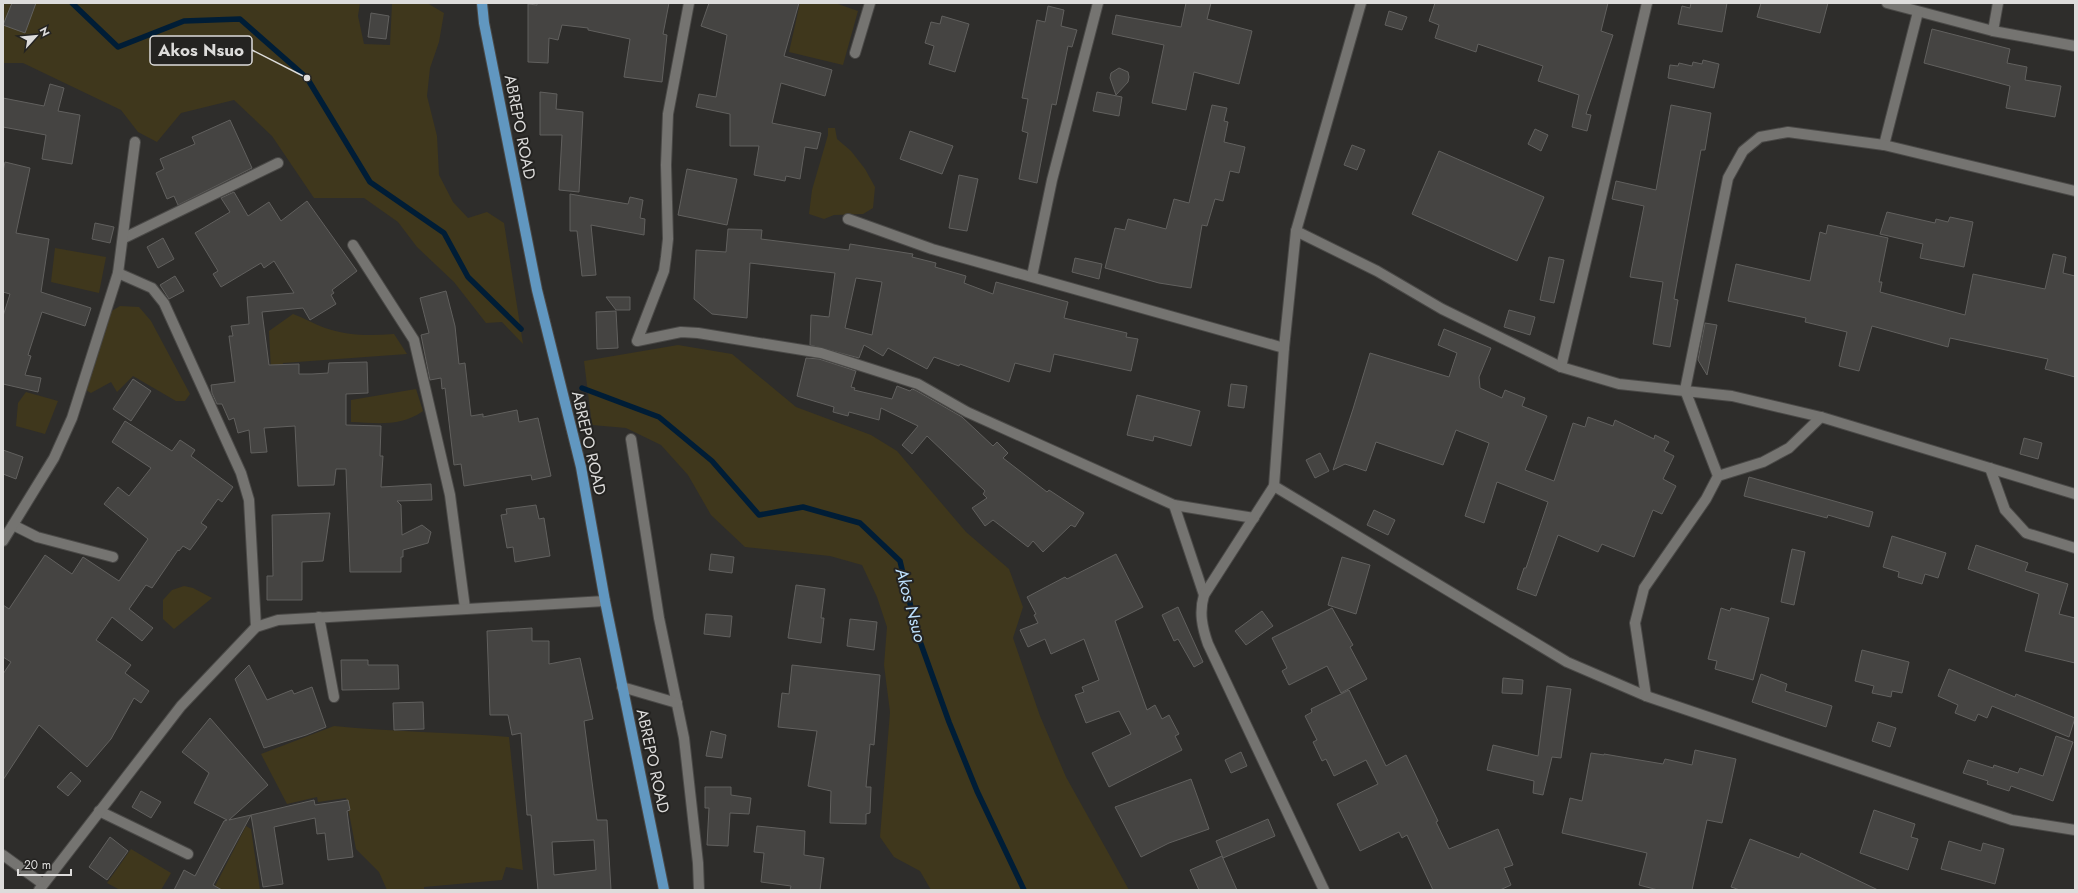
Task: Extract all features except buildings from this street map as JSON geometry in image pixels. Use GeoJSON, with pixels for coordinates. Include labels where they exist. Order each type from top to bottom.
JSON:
{"type":"FeatureCollection","features":[{"type":"Feature","properties":{"kind":"main road","name":"ABREPO ROAD"},"geometry":{"type":"LineString","coordinates":[[482,3],[484,23],[537,290],[581,467],[605,601],[664,890]]}},
{"type":"Feature","properties":{"kind":"street"},"geometry":{"type":"LineString","coordinates":[[689,3],[668,114],[666,165],[668,239],[664,272],[637,341],[676,333],[693,333],[821,353],[918,384],[967,412],[1174,505],[1254,518]]}},
{"type":"Feature","properties":{"kind":"street"},"geometry":{"type":"LineString","coordinates":[[855,53],[870,3]]}},
{"type":"Feature","properties":{"kind":"street"},"geometry":{"type":"LineString","coordinates":[[1032,276],[1052,180],[1098,3]]}},
{"type":"Feature","properties":{"kind":"street"},"geometry":{"type":"LineString","coordinates":[[1324,890],[1208,644],[1201,625],[1201,606],[1204,595],[1274,486],[1284,348],[1296,231],[1361,3]]}},
{"type":"Feature","properties":{"kind":"street"},"geometry":{"type":"LineString","coordinates":[[1561,367],[1646,3]]}},
{"type":"Feature","properties":{"kind":"street"},"geometry":{"type":"LineString","coordinates":[[1887,3],[1993,31],[2075,46]]}},
{"type":"Feature","properties":{"kind":"street"},"geometry":{"type":"LineString","coordinates":[[1993,31],[1998,3]]}},
{"type":"Feature","properties":{"kind":"street"},"geometry":{"type":"LineString","coordinates":[[1884,145],[1918,12]]}},
{"type":"Feature","properties":{"kind":"street"},"geometry":{"type":"LineString","coordinates":[[1718,476],[1685,390],[1728,178],[1743,151],[1760,137],[1788,132],[1884,145],[2075,191]]}},
{"type":"Feature","properties":{"kind":"street"},"geometry":{"type":"LineString","coordinates":[[3,542],[54,458],[72,418],[118,273],[124,238],[135,142]]}},
{"type":"Feature","properties":{"kind":"street"},"geometry":{"type":"LineString","coordinates":[[124,238],[278,163]]}},
{"type":"Feature","properties":{"kind":"street"},"geometry":{"type":"LineString","coordinates":[[848,219],[932,249],[1284,348]]}},
{"type":"Feature","properties":{"kind":"street"},"geometry":{"type":"LineString","coordinates":[[1296,231],[1378,271],[1442,309],[1561,367],[1619,384],[1732,396],[1821,417],[2075,494]]}},
{"type":"Feature","properties":{"kind":"street"},"geometry":{"type":"LineString","coordinates":[[353,245],[414,340],[450,495],[465,608]]}},
{"type":"Feature","properties":{"kind":"street"},"geometry":{"type":"LineString","coordinates":[[118,273],[152,288],[164,303],[241,473],[250,500],[256,627]]}},
{"type":"Feature","properties":{"kind":"street"},"geometry":{"type":"LineString","coordinates":[[1646,696],[1635,623],[1644,588],[1706,499],[1718,476],[1763,462],[1789,448],[1821,417]]}},
{"type":"Feature","properties":{"kind":"street"},"geometry":{"type":"LineString","coordinates":[[631,440],[659,618],[677,703],[691,793],[699,890]]}},
{"type":"Feature","properties":{"kind":"street"},"geometry":{"type":"LineString","coordinates":[[1990,468],[2005,510],[2026,533],[2075,548]]}},
{"type":"Feature","properties":{"kind":"street"},"geometry":{"type":"LineString","coordinates":[[1274,486],[1567,662],[1646,696],[2012,820],[2075,830]]}},
{"type":"Feature","properties":{"kind":"street"},"geometry":{"type":"LineString","coordinates":[[1174,505],[1204,595]]}},
{"type":"Feature","properties":{"kind":"street"},"geometry":{"type":"LineString","coordinates":[[13,525],[37,536],[113,557]]}},
{"type":"Feature","properties":{"kind":"street"},"geometry":{"type":"LineString","coordinates":[[3,855],[41,887],[181,706],[256,627],[278,620],[605,601]]}},
{"type":"Feature","properties":{"kind":"street"},"geometry":{"type":"LineString","coordinates":[[319,617],[334,697]]}},
{"type":"Feature","properties":{"kind":"street"},"geometry":{"type":"LineString","coordinates":[[622,687],[677,703]]}},
{"type":"Feature","properties":{"kind":"street"},"geometry":{"type":"LineString","coordinates":[[99,811],[188,854]]}},
{"type":"Feature","properties":{"kind":"shaded area"},"geometry":{"type":"Polygon","coordinates":[[[3,3],[360,3],[358,16],[364,44],[390,45],[392,3],[427,3],[444,13],[439,42],[430,68],[427,96],[437,136],[439,175],[453,202],[468,218],[487,212],[504,223],[523,344],[502,322],[486,323],[454,282],[417,247],[398,222],[364,198],[314,198],[272,136],[234,100],[181,113],[157,142],[138,132],[121,110],[23,63],[3,63],[3,3]]]}},
{"type":"Feature","properties":{"kind":"shaded area"},"geometry":{"type":"Polygon","coordinates":[[[800,3],[835,3],[858,11],[843,65],[789,52],[800,3]]]}},
{"type":"Feature","properties":{"kind":"shaded area"},"geometry":{"type":"Polygon","coordinates":[[[828,128],[835,128],[837,139],[851,151],[865,169],[875,187],[873,208],[863,214],[834,215],[824,219],[809,214],[812,190],[828,135],[828,128]]]}},
{"type":"Feature","properties":{"kind":"shaded area"},"geometry":{"type":"Polygon","coordinates":[[[55,248],[106,257],[99,293],[51,282],[55,248]]]}},
{"type":"Feature","properties":{"kind":"shaded area"},"geometry":{"type":"Polygon","coordinates":[[[120,306],[139,307],[151,321],[190,394],[185,401],[176,401],[133,376],[117,392],[111,382],[91,393],[84,389],[110,312],[120,306]]]}},
{"type":"Feature","properties":{"kind":"shaded area"},"geometry":{"type":"Polygon","coordinates":[[[293,314],[325,328],[342,333],[368,335],[394,334],[407,354],[283,363],[282,368],[271,370],[269,331],[293,314]]]}},
{"type":"Feature","properties":{"kind":"shaded area"},"geometry":{"type":"Polygon","coordinates":[[[678,345],[732,354],[796,407],[871,435],[897,451],[966,532],[1009,569],[1023,607],[1013,638],[1040,716],[1066,777],[1129,890],[931,890],[920,871],[894,857],[880,837],[890,712],[884,665],[887,627],[877,597],[862,565],[830,556],[745,547],[711,515],[688,475],[661,445],[626,428],[592,425],[584,361],[678,345]]]}},
{"type":"Feature","properties":{"kind":"shaded area"},"geometry":{"type":"Polygon","coordinates":[[[416,389],[423,411],[415,416],[406,420],[388,423],[351,422],[351,400],[416,389]]]}},
{"type":"Feature","properties":{"kind":"shaded area"},"geometry":{"type":"Polygon","coordinates":[[[26,392],[58,401],[45,434],[16,426],[18,403],[26,392]]]}},
{"type":"Feature","properties":{"kind":"shaded area"},"geometry":{"type":"Polygon","coordinates":[[[184,586],[193,588],[212,598],[174,629],[163,619],[163,600],[172,590],[184,586]]]}},
{"type":"Feature","properties":{"kind":"shaded area"},"geometry":{"type":"Polygon","coordinates":[[[334,726],[378,730],[509,737],[523,870],[506,867],[502,880],[424,887],[424,890],[387,890],[379,872],[356,849],[346,798],[318,802],[317,797],[287,804],[261,754],[334,726]]]}},
{"type":"Feature","properties":{"kind":"shaded area"},"geometry":{"type":"Polygon","coordinates":[[[246,826],[251,829],[260,890],[213,890],[246,826]]]}},
{"type":"Feature","properties":{"kind":"shaded area"},"geometry":{"type":"Polygon","coordinates":[[[131,849],[171,873],[161,890],[120,890],[107,883],[131,849]]]}},
{"type":"Feature","properties":{"kind":"waterway","name":"Akos Nsuo"},"geometry":{"type":"LineString","coordinates":[[72,3],[118,47],[184,21],[240,19],[307,78],[370,182],[444,233],[468,277],[521,329]]}},
{"type":"Feature","properties":{"kind":"waterway","name":"Akos Nsuo"},"geometry":{"type":"LineString","coordinates":[[582,388],[659,417],[712,461],[759,515],[803,507],[860,523],[900,561],[917,633],[949,722],[977,791],[1024,890]]}},
{"type":"Feature","properties":{"kind":"place","name":"Akos Nsuo"},"geometry":{"type":"Point","coordinates":[307,78]}}]}
